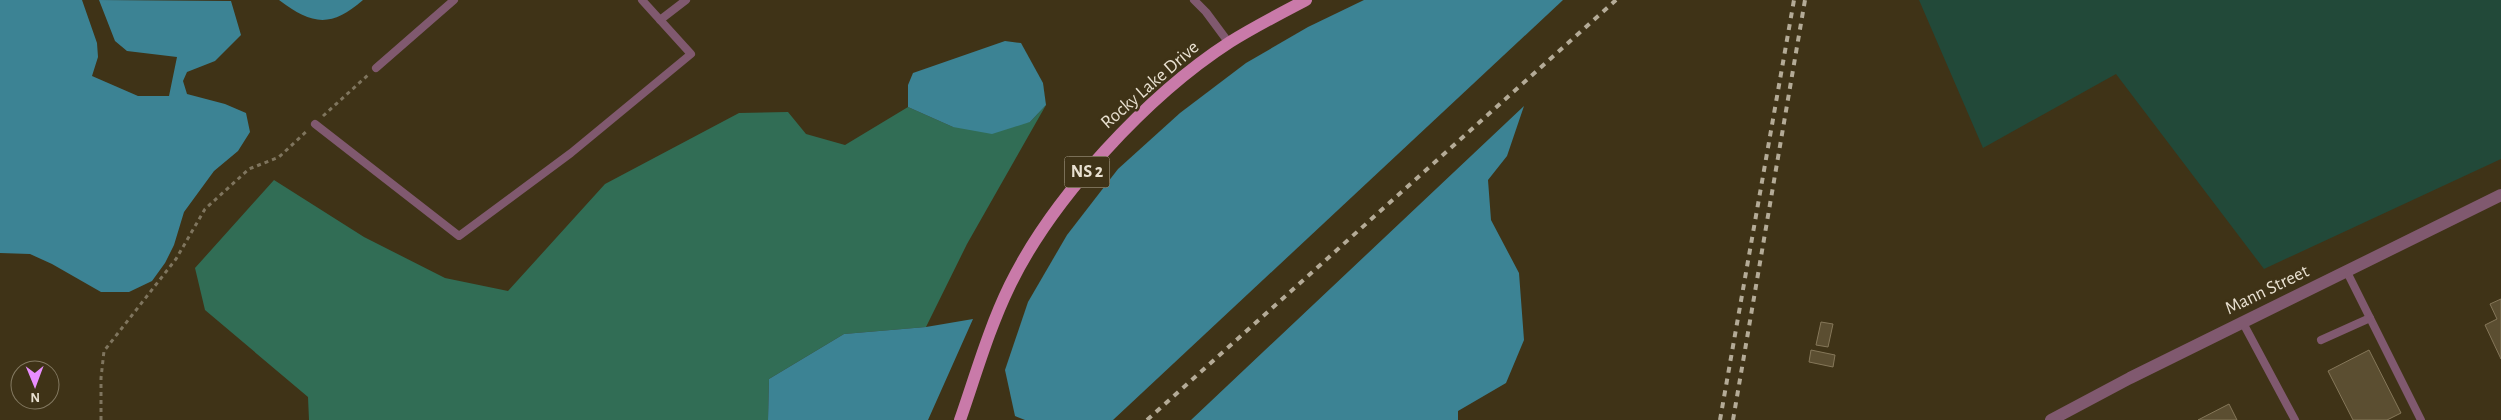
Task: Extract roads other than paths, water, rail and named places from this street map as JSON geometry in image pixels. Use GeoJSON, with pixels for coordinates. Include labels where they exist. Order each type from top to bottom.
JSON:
{"type":"FeatureCollection","features":[{"type":"Feature","properties":{"kind":"main road","name":"Rocky Lake Drive"},"geometry":{"type":"LineString","coordinates":[[960,420],[995,316],[1010,283],[1046,223],[1114,141],[1182,77],[1229,43],[1306,0]]}},
{"type":"Feature","properties":{"kind":"street","name":"Mann Street"},"geometry":{"type":"LineString","coordinates":[[2051,420],[2501,195]]}},
{"type":"Feature","properties":{"kind":"lane"},"geometry":{"type":"LineString","coordinates":[[376,68],[454,0]]}},
{"type":"Feature","properties":{"kind":"lane"},"geometry":{"type":"LineString","coordinates":[[315,124],[459,236],[571,153],[690,54],[642,0]]}},
{"type":"Feature","properties":{"kind":"lane"},"geometry":{"type":"LineString","coordinates":[[660,20],[686,0]]}},
{"type":"Feature","properties":{"kind":"lane"},"geometry":{"type":"LineString","coordinates":[[1194,0],[1206,12],[1229,43]]}},
{"type":"Feature","properties":{"kind":"lane"},"geometry":{"type":"LineString","coordinates":[[2347,272],[2421,420]]}},
{"type":"Feature","properties":{"kind":"lane"},"geometry":{"type":"LineString","coordinates":[[2321,340],[2370,318]]}},
{"type":"Feature","properties":{"kind":"lane"},"geometry":{"type":"LineString","coordinates":[[2243,323],[2295,420]]}},
{"type":"Feature","properties":{"kind":"water"},"geometry":{"type":"Polygon","coordinates":[[[0,0],[82,0],[97,43],[98,57],[92,76],[138,96],[169,96],[177,57],[127,51],[115,41],[99,0],[231,1],[241,35],[215,61],[187,72],[183,81],[187,94],[225,104],[246,113],[250,132],[238,151],[214,171],[184,212],[174,245],[165,263],[152,281],[129,292],[101,292],[52,264],[30,254],[0,253],[0,0]]]}},
{"type":"Feature","properties":{"kind":"water"},"geometry":{"type":"Polygon","coordinates":[[[279,0],[363,0],[341,15],[321,20],[302,14],[279,0]]]}},
{"type":"Feature","properties":{"kind":"water"},"geometry":{"type":"Polygon","coordinates":[[[1364,0],[1563,0],[1113,420],[1025,420],[1015,416],[1005,370],[1028,302],[1067,235],[1118,169],[1180,113],[1246,63],[1308,27],[1364,0]]]}},
{"type":"Feature","properties":{"kind":"water"},"geometry":{"type":"Polygon","coordinates":[[[1005,41],[1021,43],[1043,83],[1046,105],[1030,122],[992,134],[953,127],[908,107],[908,85],[913,73],[1005,41]]]}},
{"type":"Feature","properties":{"kind":"water"},"geometry":{"type":"Polygon","coordinates":[[[1524,106],[1507,156],[1488,180],[1491,220],[1519,273],[1524,340],[1506,383],[1458,411],[1458,420],[1191,420],[1524,106]]]}},
{"type":"Feature","properties":{"kind":"water"},"geometry":{"type":"Polygon","coordinates":[[[973,319],[928,420],[768,420],[769,379],[844,334],[926,327],[973,319]]]}},
{"type":"Feature","properties":{"kind":"railway"},"geometry":{"type":"LineString","coordinates":[[1147,420],[1616,0]]}},
{"type":"Feature","properties":{"kind":"railway"},"geometry":{"type":"LineString","coordinates":[[1720,420],[1794,0]]}},
{"type":"Feature","properties":{"kind":"railway"},"geometry":{"type":"LineString","coordinates":[[1733,420],[1805,0]]}}]}
